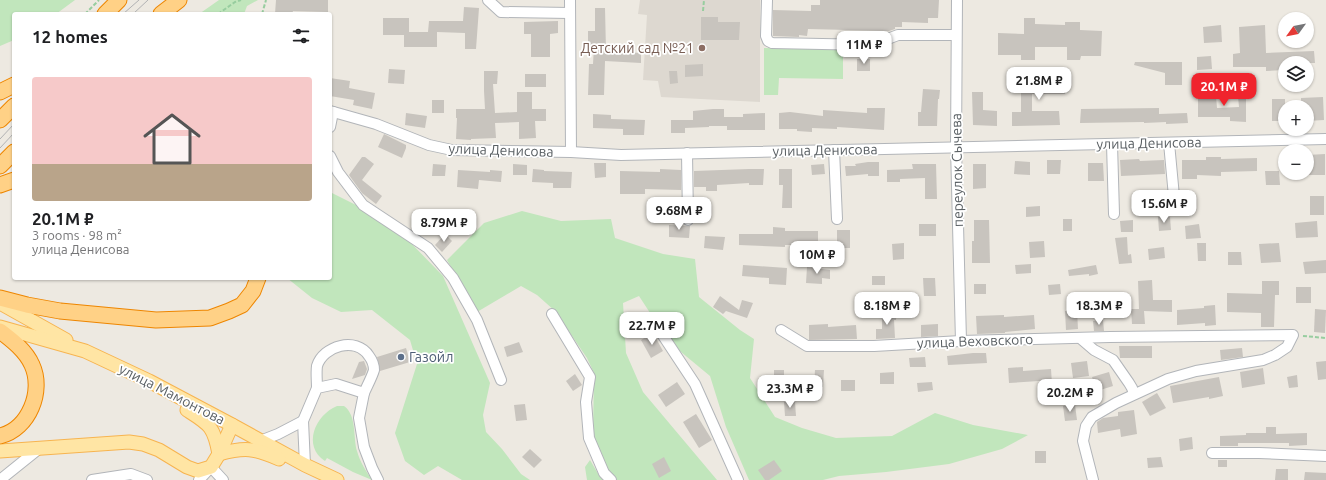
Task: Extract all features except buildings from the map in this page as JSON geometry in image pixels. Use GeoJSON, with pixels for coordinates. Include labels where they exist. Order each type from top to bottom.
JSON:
{"type":"FeatureCollection","features":[{"type":"Feature","properties":{"kind":"highway"},"geometry":{"type":"LineString","coordinates":[[107,12],[119,0]]}},
{"type":"Feature","properties":{"kind":"highway"},"geometry":{"type":"LineString","coordinates":[[164,12],[179,0]]}},
{"type":"Feature","properties":{"kind":"highway"},"geometry":{"type":"LineString","coordinates":[[0,92],[12,86]]}},
{"type":"Feature","properties":{"kind":"highway"},"geometry":{"type":"LineString","coordinates":[[0,120],[12,108]]}},
{"type":"Feature","properties":{"kind":"highway"},"geometry":{"type":"LineString","coordinates":[[0,166],[12,154]]}},
{"type":"Feature","properties":{"kind":"highway"},"geometry":{"type":"LineString","coordinates":[[0,185],[12,181]]}},
{"type":"Feature","properties":{"kind":"highway"},"geometry":{"type":"LineString","coordinates":[[0,298],[54,310],[156,320],[210,318],[242,305],[253,291],[257,280]]}},
{"type":"Feature","properties":{"kind":"highway"},"geometry":{"type":"LineString","coordinates":[[0,331],[21,349],[32,365],[36,380],[35,400],[29,414],[18,426],[0,436]]}},
{"type":"Feature","properties":{"kind":"main road"},"geometry":{"type":"LineString","coordinates":[[0,303],[85,351]]}},
{"type":"Feature","properties":{"kind":"main road","name":"улица Мамонтова"},"geometry":{"type":"LineString","coordinates":[[0,327],[85,351],[149,382],[305,465],[335,479]]}},
{"type":"Feature","properties":{"kind":"main road"},"geometry":{"type":"LineString","coordinates":[[149,382],[160,394],[204,420],[211,427],[219,454]]}},
{"type":"Feature","properties":{"kind":"main road"},"geometry":{"type":"LineString","coordinates":[[0,451],[129,442],[143,444],[159,450],[187,467],[198,471],[211,467],[219,454],[232,425]]}},
{"type":"Feature","properties":{"kind":"main road"},"geometry":{"type":"LineString","coordinates":[[219,454],[241,448],[255,450],[301,470],[335,479]]}},
{"type":"Feature","properties":{"kind":"street"},"geometry":{"type":"LineString","coordinates":[[488,0],[500,12],[570,13]]}},
{"type":"Feature","properties":{"kind":"street"},"geometry":{"type":"LineString","coordinates":[[570,0],[571,152]]}},
{"type":"Feature","properties":{"kind":"street"},"geometry":{"type":"LineString","coordinates":[[767,0],[766,36],[768,41],[772,43],[872,45],[898,35],[956,35]]}},
{"type":"Feature","properties":{"kind":"street","name":"переулок Сычева"},"geometry":{"type":"LineString","coordinates":[[956,0],[956,147],[961,341]]}},
{"type":"Feature","properties":{"kind":"street","name":"улица Денисова"},"geometry":{"type":"LineString","coordinates":[[332,112],[376,124],[429,145],[452,150],[571,152],[621,155],[1326,139]]}},
{"type":"Feature","properties":{"kind":"street"},"geometry":{"type":"LineString","coordinates":[[1169,143],[1175,207]]}},
{"type":"Feature","properties":{"kind":"street"},"geometry":{"type":"LineString","coordinates":[[1112,144],[1114,214]]}},
{"type":"Feature","properties":{"kind":"street"},"geometry":{"type":"LineString","coordinates":[[834,150],[837,219]]}},
{"type":"Feature","properties":{"kind":"street"},"geometry":{"type":"LineString","coordinates":[[687,153],[688,220]]}},
{"type":"Feature","properties":{"kind":"street"},"geometry":{"type":"LineString","coordinates":[[332,160],[338,172],[363,205],[428,248],[452,278],[477,320],[501,380]]}},
{"type":"Feature","properties":{"kind":"street"},"geometry":{"type":"LineString","coordinates":[[552,314],[590,377],[586,402],[589,438],[604,473],[611,480]]}},
{"type":"Feature","properties":{"kind":"street"},"geometry":{"type":"LineString","coordinates":[[658,328],[695,384],[738,480]]}},
{"type":"Feature","properties":{"kind":"street","name":"улица Веховского"},"geometry":{"type":"LineString","coordinates":[[781,330],[807,346],[874,346],[961,341],[1080,338],[1293,335]]}},
{"type":"Feature","properties":{"kind":"street"},"geometry":{"type":"LineString","coordinates":[[1093,480],[1083,441],[1086,426],[1092,417],[1134,394],[1168,379],[1196,371],[1263,360],[1275,356],[1286,347],[1293,335]]}},
{"type":"Feature","properties":{"kind":"street"},"geometry":{"type":"LineString","coordinates":[[1080,338],[1094,350],[1113,360],[1129,383],[1134,394]]}},
{"type":"Feature","properties":{"kind":"street"},"geometry":{"type":"LineString","coordinates":[[305,465],[303,421],[317,388],[317,367],[321,358],[339,346],[352,344],[365,350],[372,361],[374,370],[364,393],[359,418],[364,447],[378,480]]}},
{"type":"Feature","properties":{"kind":"street"},"geometry":{"type":"LineString","coordinates":[[317,388],[336,384],[364,393]]}},
{"type":"Feature","properties":{"kind":"street"},"geometry":{"type":"LineString","coordinates":[[260,441],[278,434],[303,421]]}},
{"type":"Feature","properties":{"kind":"street"},"geometry":{"type":"LineString","coordinates":[[0,480],[41,448]]}},
{"type":"Feature","properties":{"kind":"street"},"geometry":{"type":"LineString","coordinates":[[1212,453],[1326,456]]}},
{"type":"Feature","properties":{"kind":"street"},"geometry":{"type":"LineString","coordinates":[[199,480],[211,467],[223,480]]}},
{"type":"Feature","properties":{"kind":"street"},"geometry":{"type":"LineString","coordinates":[[92,480],[131,474],[147,480]]}},
{"type":"Feature","properties":{"kind":"path"},"geometry":{"type":"LineString","coordinates":[[87,12],[99,0]]}},
{"type":"Feature","properties":{"kind":"path"},"geometry":{"type":"LineString","coordinates":[[221,12],[235,2],[241,0]]}},
{"type":"Feature","properties":{"kind":"path"},"geometry":{"type":"LineString","coordinates":[[263,12],[266,0]]}},
{"type":"Feature","properties":{"kind":"path"},"geometry":{"type":"LineString","coordinates":[[704,0],[704,11]]}},
{"type":"Feature","properties":{"kind":"path"},"geometry":{"type":"LineString","coordinates":[[1293,335],[1326,338]]}},
{"type":"Feature","properties":{"kind":"shaded area","name":"Детский сад №21"},"geometry":{"type":"Polygon","coordinates":[[[640,0],[760,0],[760,102],[661,97],[658,81],[643,80],[647,15],[638,14],[640,0]]]}},
{"type":"Feature","properties":{"kind":"green space"},"geometry":{"type":"Polygon","coordinates":[[[0,0],[75,0],[59,12],[12,12],[12,41],[0,46],[0,0]]]}},
{"type":"Feature","properties":{"kind":"green space"},"geometry":{"type":"Polygon","coordinates":[[[219,0],[258,0],[247,6],[245,12],[202,12],[219,0]]]}},
{"type":"Feature","properties":{"kind":"green space"},"geometry":{"type":"Polygon","coordinates":[[[764,48],[843,49],[843,79],[779,78],[778,95],[764,95],[764,48]]]}},
{"type":"Feature","properties":{"kind":"green space"},"geometry":{"type":"Polygon","coordinates":[[[332,193],[358,206],[405,237],[443,276],[490,383],[483,415],[486,432],[502,449],[521,474],[530,480],[462,480],[438,466],[424,475],[405,461],[395,433],[417,364],[410,340],[372,310],[341,312],[312,298],[290,280],[332,280],[332,193]]]}},
{"type":"Feature","properties":{"kind":"green space"},"geometry":{"type":"Polygon","coordinates":[[[522,211],[561,221],[611,219],[615,238],[663,254],[695,259],[699,297],[740,330],[754,339],[750,378],[775,417],[802,428],[836,438],[892,436],[935,413],[973,425],[1028,435],[1002,449],[949,464],[839,476],[823,480],[749,480],[726,427],[710,376],[669,342],[639,296],[623,303],[626,353],[643,392],[717,480],[617,480],[608,469],[593,435],[594,373],[587,358],[555,311],[537,295],[521,286],[477,312],[447,260],[484,223],[522,211]]]}},
{"type":"Feature","properties":{"kind":"green space"},"geometry":{"type":"Polygon","coordinates":[[[337,406],[344,406],[351,415],[358,455],[372,480],[327,458],[325,461],[318,455],[314,447],[314,431],[317,423],[329,410],[337,406]]]}},
{"type":"Feature","properties":{"kind":"green space"},"geometry":{"type":"Polygon","coordinates":[[[590,460],[603,480],[587,480],[585,467],[590,460]]]}},
{"type":"Feature","properties":{"kind":"tram line"},"geometry":{"type":"LineString","coordinates":[[125,12],[139,0]]}},
{"type":"Feature","properties":{"kind":"tram line"},"geometry":{"type":"LineString","coordinates":[[135,12],[148,0]]}},
{"type":"Feature","properties":{"kind":"tram line"},"geometry":{"type":"LineString","coordinates":[[0,139],[12,126]]}},
{"type":"Feature","properties":{"kind":"tram line"},"geometry":{"type":"LineString","coordinates":[[0,148],[12,135]]}},
{"type":"Feature","properties":{"kind":"place","name":"Детский сад №21"},"geometry":{"type":"Point","coordinates":[702,48]}},
{"type":"Feature","properties":{"kind":"place","name":"Газойл"},"geometry":{"type":"Point","coordinates":[401,357]}}]}
